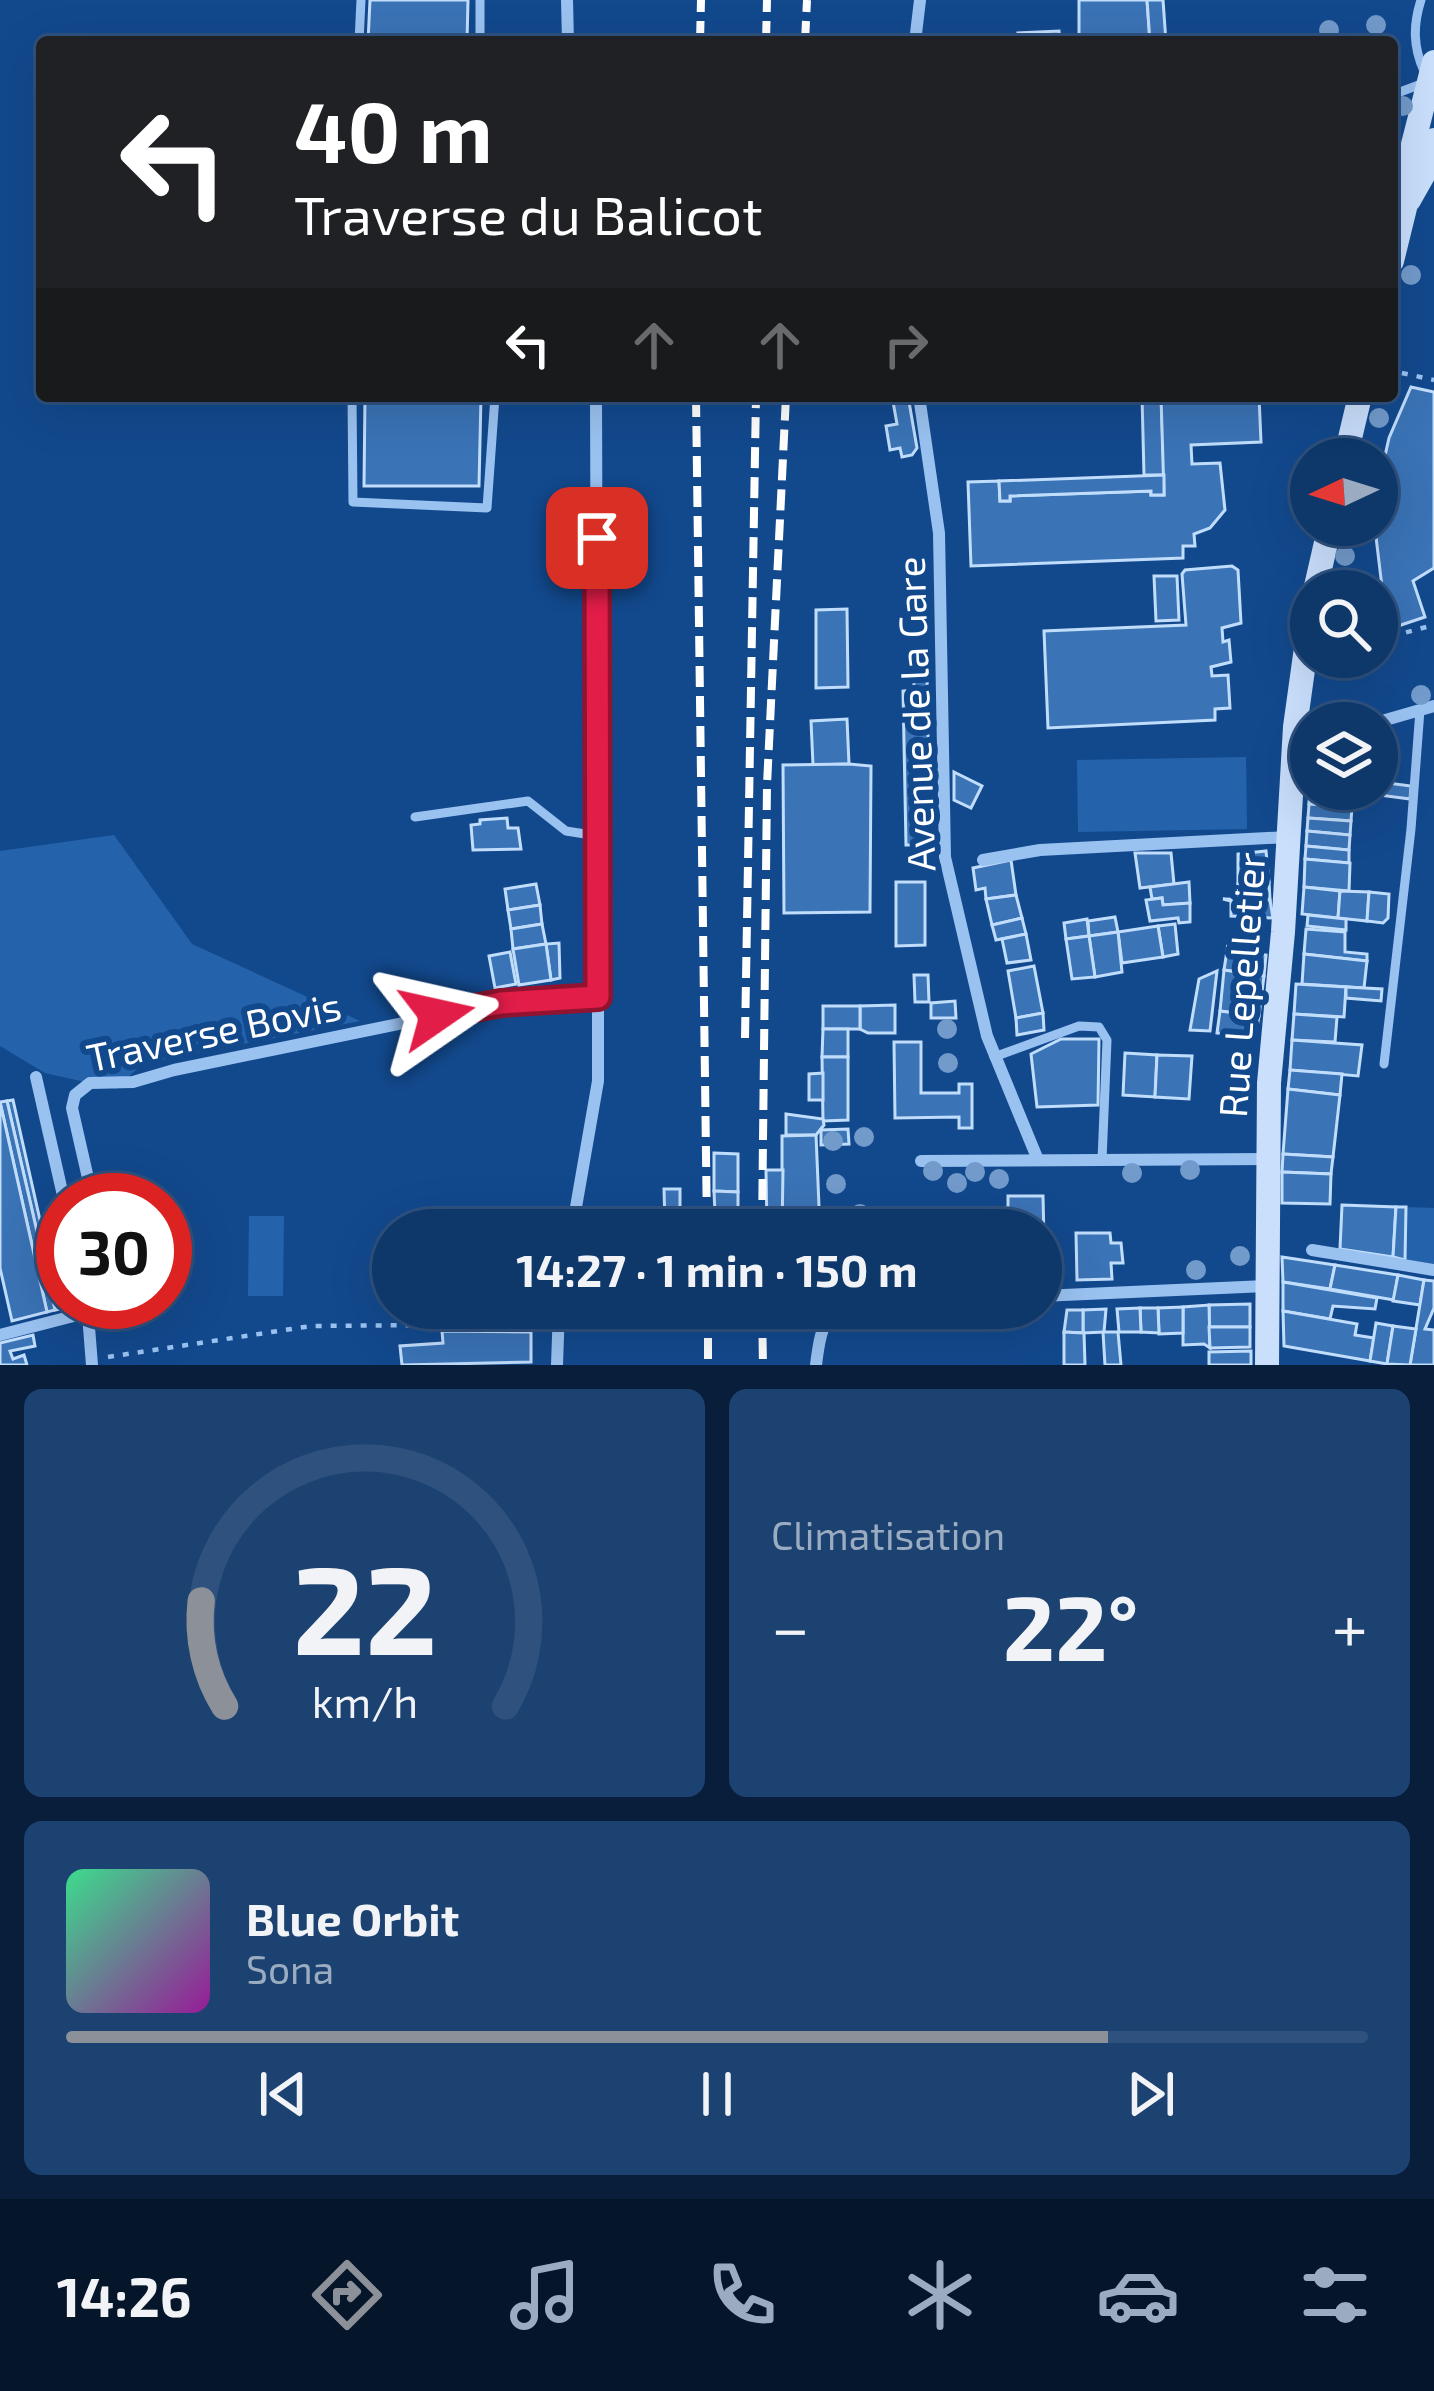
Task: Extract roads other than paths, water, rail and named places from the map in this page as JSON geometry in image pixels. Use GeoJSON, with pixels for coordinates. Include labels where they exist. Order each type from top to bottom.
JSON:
{"type":"FeatureCollection","features":[{"type":"Feature","properties":{"kind":"street"},"geometry":{"type":"LineString","coordinates":[[567,0],[568,36]]}},
{"type":"Feature","properties":{"kind":"street"},"geometry":{"type":"LineString","coordinates":[[917,36],[920,0]]}},
{"type":"Feature","properties":{"kind":"street"},"geometry":{"type":"LineString","coordinates":[[1398,237],[1408,164],[1432,76]]}},
{"type":"Feature","properties":{"kind":"street"},"geometry":{"type":"LineString","coordinates":[[1405,208],[1426,170],[1434,140]]}},
{"type":"Feature","properties":{"kind":"street"},"geometry":{"type":"LineString","coordinates":[[576,1209],[598,1081],[596,402]]}},
{"type":"Feature","properties":{"kind":"street","name":"Avenue de la Gare"},"geometry":{"type":"LineString","coordinates":[[920,402],[939,533],[945,857],[994,1057],[1038,1160]]}},
{"type":"Feature","properties":{"kind":"street"},"geometry":{"type":"LineString","coordinates":[[1351,438],[1359,402]]}},
{"type":"Feature","properties":{"kind":"street"},"geometry":{"type":"LineString","coordinates":[[1398,716],[1427,708]]}},
{"type":"Feature","properties":{"kind":"street","name":"Rue Lepelletier"},"geometry":{"type":"LineString","coordinates":[[1268,1365],[1267,1159],[1292,810]]}},
{"type":"Feature","properties":{"kind":"street"},"geometry":{"type":"LineString","coordinates":[[983,860],[1040,850],[1288,837]]}},
{"type":"Feature","properties":{"kind":"street","name":"Traverse Bovis"},"geometry":{"type":"LineString","coordinates":[[87,1173],[72,1108],[74,1094],[90,1083],[133,1082],[501,1003],[598,997]]}},
{"type":"Feature","properties":{"kind":"street"},"geometry":{"type":"LineString","coordinates":[[36,1077],[58,1173]]}},
{"type":"Feature","properties":{"kind":"street"},"geometry":{"type":"LineString","coordinates":[[921,1161],[1267,1159]]}},
{"type":"Feature","properties":{"kind":"street"},"geometry":{"type":"LineString","coordinates":[[1312,1250],[1434,1270]]}},
{"type":"Feature","properties":{"kind":"street"},"geometry":{"type":"LineString","coordinates":[[1062,1295],[1265,1286]]}},
{"type":"Feature","properties":{"kind":"street"},"geometry":{"type":"LineString","coordinates":[[0,1335],[36,1323]]}},
{"type":"Feature","properties":{"kind":"street"},"geometry":{"type":"LineString","coordinates":[[91,1329],[92,1365]]}},
{"type":"Feature","properties":{"kind":"street"},"geometry":{"type":"LineString","coordinates":[[557,1365],[558,1329]]}},
{"type":"Feature","properties":{"kind":"street"},"geometry":{"type":"LineString","coordinates":[[816,1365],[822,1329]]}},
{"type":"Feature","properties":{"kind":"lane"},"geometry":{"type":"LineString","coordinates":[[359,36],[361,0]]}},
{"type":"Feature","properties":{"kind":"lane"},"geometry":{"type":"LineString","coordinates":[[480,0],[480,36]]}},
{"type":"Feature","properties":{"kind":"lane"},"geometry":{"type":"LineString","coordinates":[[1398,92],[1432,76],[1417,54],[1414,20],[1421,0]]}},
{"type":"Feature","properties":{"kind":"lane"},"geometry":{"type":"LineString","coordinates":[[352,402],[353,502],[487,508],[495,402]]}},
{"type":"Feature","properties":{"kind":"lane"},"geometry":{"type":"LineString","coordinates":[[1384,1064],[1427,708]]}},
{"type":"Feature","properties":{"kind":"lane"},"geometry":{"type":"LineString","coordinates":[[415,817],[528,801],[566,831],[598,836]]}},
{"type":"Feature","properties":{"kind":"lane"},"geometry":{"type":"LineString","coordinates":[[994,1057],[1078,1026],[1099,1027],[1108,1040],[1102,1160]]}},
{"type":"Feature","properties":{"kind":"railway"},"geometry":{"type":"LineString","coordinates":[[700,36],[701,0]]}},
{"type":"Feature","properties":{"kind":"railway"},"geometry":{"type":"LineString","coordinates":[[766,36],[767,0]]}},
{"type":"Feature","properties":{"kind":"railway"},"geometry":{"type":"LineString","coordinates":[[805,36],[807,0]]}},
{"type":"Feature","properties":{"kind":"railway"},"geometry":{"type":"LineString","coordinates":[[696,402],[707,1209]]}},
{"type":"Feature","properties":{"kind":"railway"},"geometry":{"type":"LineString","coordinates":[[745,1038],[756,402]]}},
{"type":"Feature","properties":{"kind":"railway"},"geometry":{"type":"LineString","coordinates":[[762,1209],[767,785],[786,402]]}},
{"type":"Feature","properties":{"kind":"railway"},"geometry":{"type":"LineString","coordinates":[[708,1329],[708,1365]]}},
{"type":"Feature","properties":{"kind":"railway"},"geometry":{"type":"LineString","coordinates":[[762,1329],[763,1365]]}}]}
